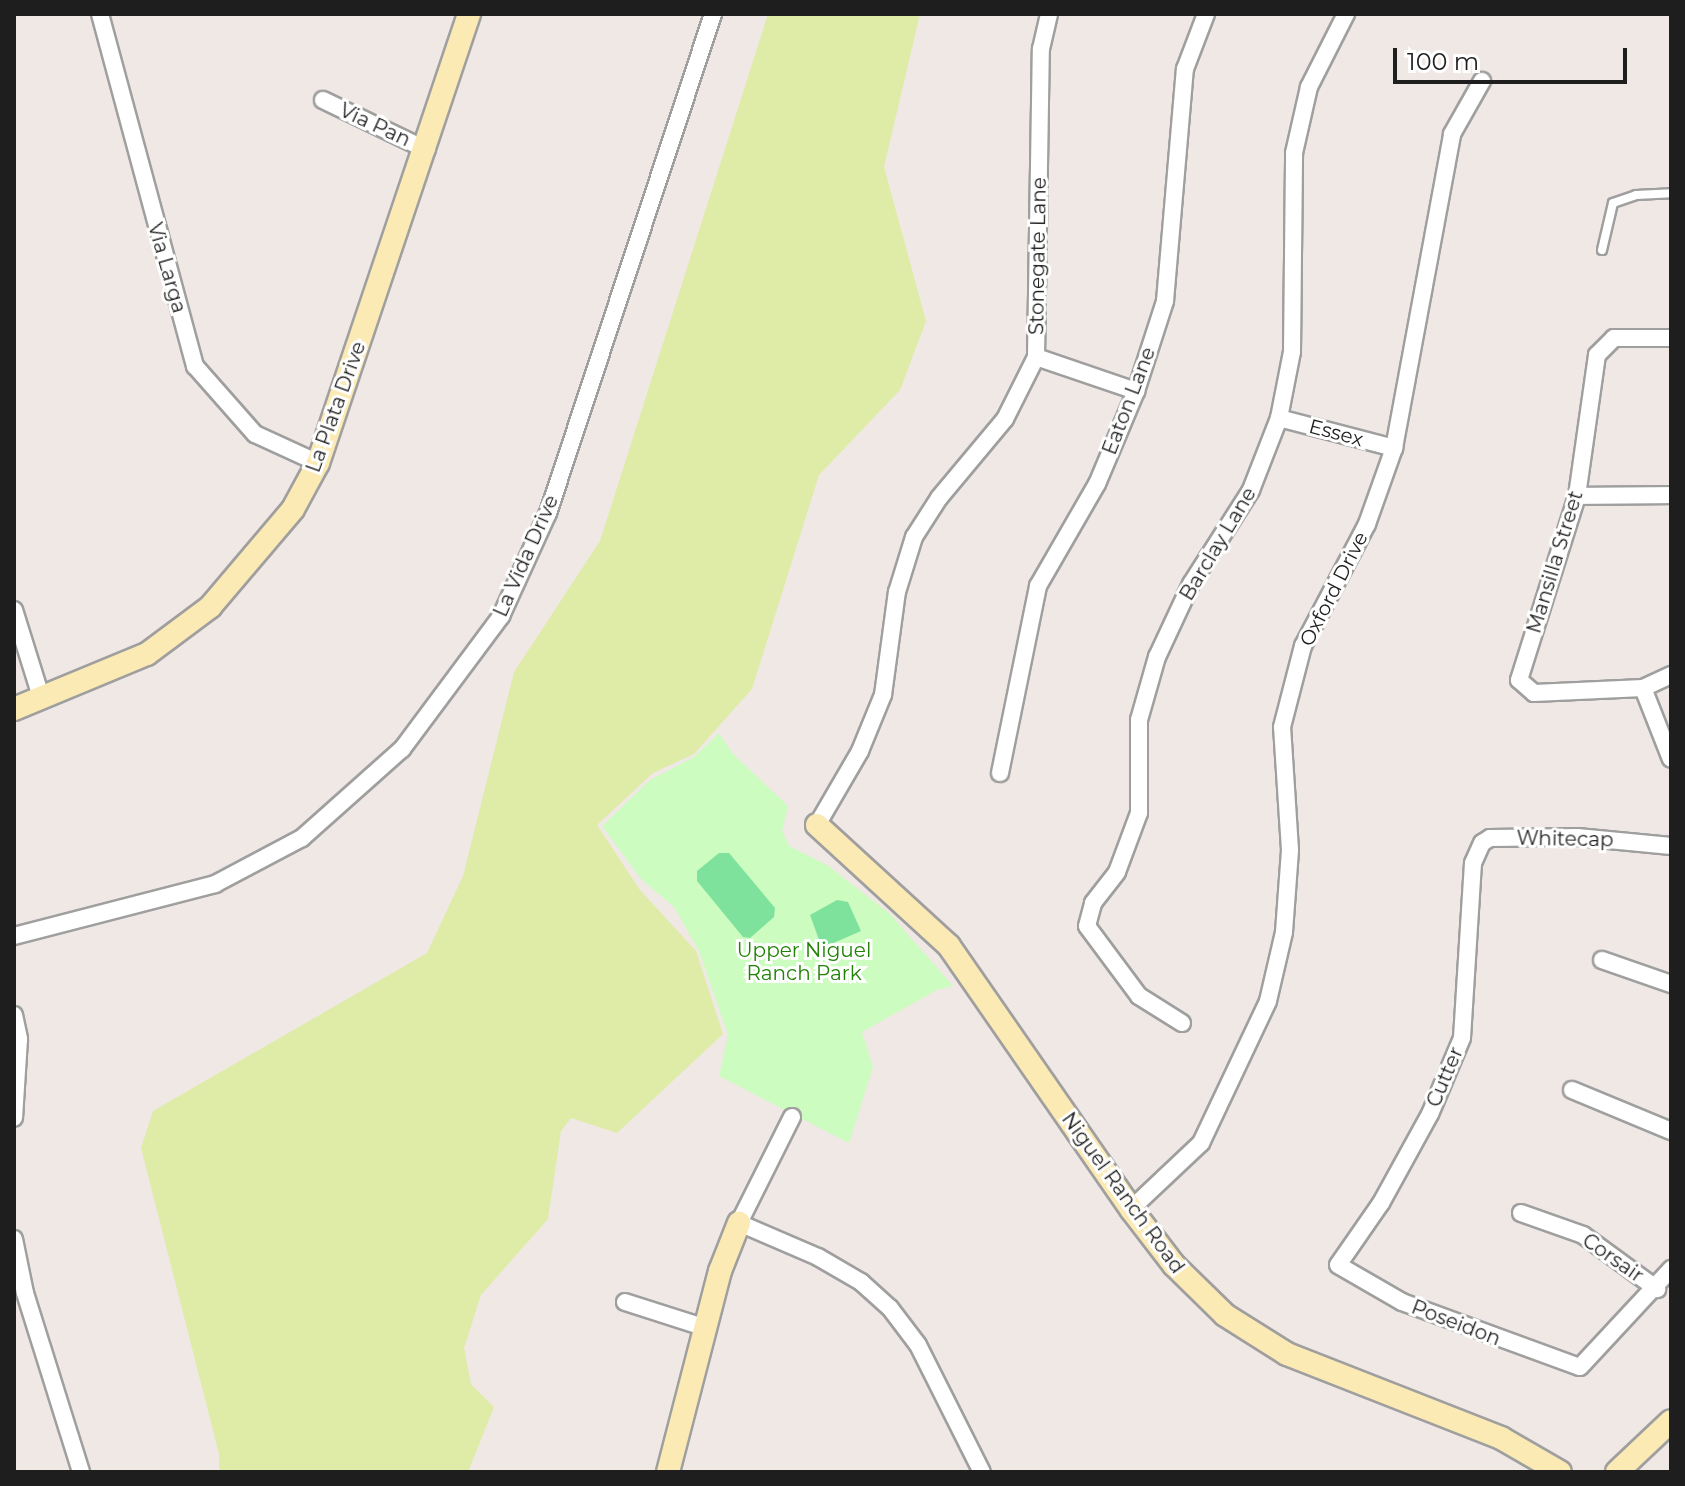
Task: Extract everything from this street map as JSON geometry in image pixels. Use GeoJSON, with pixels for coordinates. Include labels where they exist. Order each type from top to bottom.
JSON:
{"type":"FeatureCollection","features":[{"type":"Feature","properties":{"kind":"street","name":"Via Larga"},"geometry":{"type":"LineString","coordinates":[[100,14],[195,366],[255,434],[318,463]]}},
{"type":"Feature","properties":{"kind":"street","name":"La Plata Drive"},"geometry":{"type":"LineString","coordinates":[[14,709],[147,654],[210,607],[263,551],[318,463],[427,150],[469,14]]}},
{"type":"Feature","properties":{"kind":"street","name":"La Vida Drive"},"geometry":{"type":"LineString","coordinates":[[14,936],[215,884],[302,838],[402,749],[501,616],[548,513],[713,14]]}},
{"type":"Feature","properties":{"kind":"street","name":"Stonegate Lane"},"geometry":{"type":"LineString","coordinates":[[817,825],[860,751],[883,695],[897,592],[914,537],[939,498],[1005,419],[1036,357],[1041,49],[1049,14]]}},
{"type":"Feature","properties":{"kind":"street","name":"Eaton Lane"},"geometry":{"type":"LineString","coordinates":[[1000,773],[1038,586],[1097,484],[1136,391],[1165,301],[1185,69],[1206,14]]}},
{"type":"Feature","properties":{"kind":"street","name":"Barclay Lane"},"geometry":{"type":"LineString","coordinates":[[1182,1023],[1139,996],[1087,926],[1093,903],[1117,872],[1139,813],[1139,720],[1157,657],[1191,584],[1251,490],[1279,418],[1292,352],[1294,153],[1309,87],[1346,14]]}},
{"type":"Feature","properties":{"kind":"street","name":"Oxford Drive"},"geometry":{"type":"LineString","coordinates":[[1131,1209],[1201,1143],[1268,1001],[1284,932],[1290,850],[1282,727],[1303,646],[1367,524],[1394,448],[1452,134],[1482,81]]}},
{"type":"Feature","properties":{"kind":"street","name":"Via Pan"},"geometry":{"type":"LineString","coordinates":[[323,100],[427,150]]}},
{"type":"Feature","properties":{"kind":"street","name":"Mansilla Street"},"geometry":{"type":"LineString","coordinates":[[1643,688],[1534,693],[1519,685],[1577,496],[1597,355],[1604,344],[1614,338],[1671,338]]}},
{"type":"Feature","properties":{"kind":"street"},"geometry":{"type":"LineString","coordinates":[[1036,357],[1136,391]]}},
{"type":"Feature","properties":{"kind":"street","name":"Essex"},"geometry":{"type":"LineString","coordinates":[[1279,418],[1394,448]]}},
{"type":"Feature","properties":{"kind":"street"},"geometry":{"type":"LineString","coordinates":[[1577,496],[1671,495]]}},
{"type":"Feature","properties":{"kind":"street"},"geometry":{"type":"LineString","coordinates":[[14,610],[42,700]]}},
{"type":"Feature","properties":{"kind":"street"},"geometry":{"type":"LineString","coordinates":[[1671,675],[1643,688],[1671,759]]}},
{"type":"Feature","properties":{"kind":"street","name":"Niguel Ranch Road"},"geometry":{"type":"LineString","coordinates":[[817,825],[949,946],[1131,1209],[1196,1289],[1255,1337],[1501,1438],[1560,1472]]}},
{"type":"Feature","properties":{"kind":"street","name":"Whitecap"},"geometry":{"type":"LineString","coordinates":[[1473,863],[1478,848],[1490,838],[1619,839],[1671,846]]}},
{"type":"Feature","properties":{"kind":"street","name":"Cutter"},"geometry":{"type":"LineString","coordinates":[[1338,1265],[1381,1203],[1430,1114],[1462,1038],[1473,863]]}},
{"type":"Feature","properties":{"kind":"street"},"geometry":{"type":"LineString","coordinates":[[1602,960],[1671,984]]}},
{"type":"Feature","properties":{"kind":"street"},"geometry":{"type":"LineString","coordinates":[[14,1015],[19,1039],[14,1118]]}},
{"type":"Feature","properties":{"kind":"street"},"geometry":{"type":"LineString","coordinates":[[1572,1090],[1671,1131]]}},
{"type":"Feature","properties":{"kind":"street"},"geometry":{"type":"LineString","coordinates":[[668,1472],[706,1328],[739,1223],[792,1117]]}},
{"type":"Feature","properties":{"kind":"street","name":"Corsair"},"geometry":{"type":"LineString","coordinates":[[1521,1213],[1583,1235],[1657,1289]]}},
{"type":"Feature","properties":{"kind":"street"},"geometry":{"type":"LineString","coordinates":[[739,1223],[818,1257],[861,1282],[890,1308],[918,1345],[982,1472]]}},
{"type":"Feature","properties":{"kind":"street"},"geometry":{"type":"LineString","coordinates":[[14,1239],[25,1293],[81,1472]]}},
{"type":"Feature","properties":{"kind":"street","name":"Poseidon"},"geometry":{"type":"LineString","coordinates":[[1338,1265],[1402,1302],[1580,1367],[1657,1289]]}},
{"type":"Feature","properties":{"kind":"street"},"geometry":{"type":"LineString","coordinates":[[1657,1289],[1671,1269]]}},
{"type":"Feature","properties":{"kind":"street"},"geometry":{"type":"LineString","coordinates":[[625,1302],[706,1328]]}},
{"type":"Feature","properties":{"kind":"street"},"geometry":{"type":"LineString","coordinates":[[1617,1472],[1671,1421]]}},
{"type":"Feature","properties":{"kind":"lane"},"geometry":{"type":"LineString","coordinates":[[1602,250],[1613,203],[1636,195],[1671,193]]}},
{"type":"Feature","properties":{"kind":"green space"},"geometry":{"type":"Polygon","coordinates":[[[768,14],[920,14],[884,167],[926,321],[900,390],[819,475],[752,689],[694,754],[653,773],[597,825],[640,890],[696,951],[723,1034],[617,1133],[571,1118],[561,1131],[548,1219],[481,1295],[464,1348],[471,1384],[494,1407],[468,1472],[219,1472],[219,1454],[141,1148],[153,1111],[427,953],[463,876],[514,672],[600,541],[768,14]]]}},
{"type":"Feature","properties":{"kind":"green space","name":"Upper Niguel Ranch Park"},"geometry":{"type":"Polygon","coordinates":[[[719,733],[733,754],[788,806],[782,831],[789,846],[827,865],[890,914],[953,986],[937,990],[862,1032],[873,1067],[849,1143],[719,1076],[728,1035],[699,951],[674,907],[641,879],[602,826],[650,780],[694,757],[719,733]]]}},
{"type":"Feature","properties":{"kind":"green space"},"geometry":{"type":"Polygon","coordinates":[[[719,853],[729,853],[775,908],[774,917],[750,938],[743,937],[697,881],[697,871],[719,853]]]}},
{"type":"Feature","properties":{"kind":"green space"},"geometry":{"type":"Polygon","coordinates":[[[837,900],[848,902],[861,931],[822,948],[810,915],[837,900]]]}}]}
